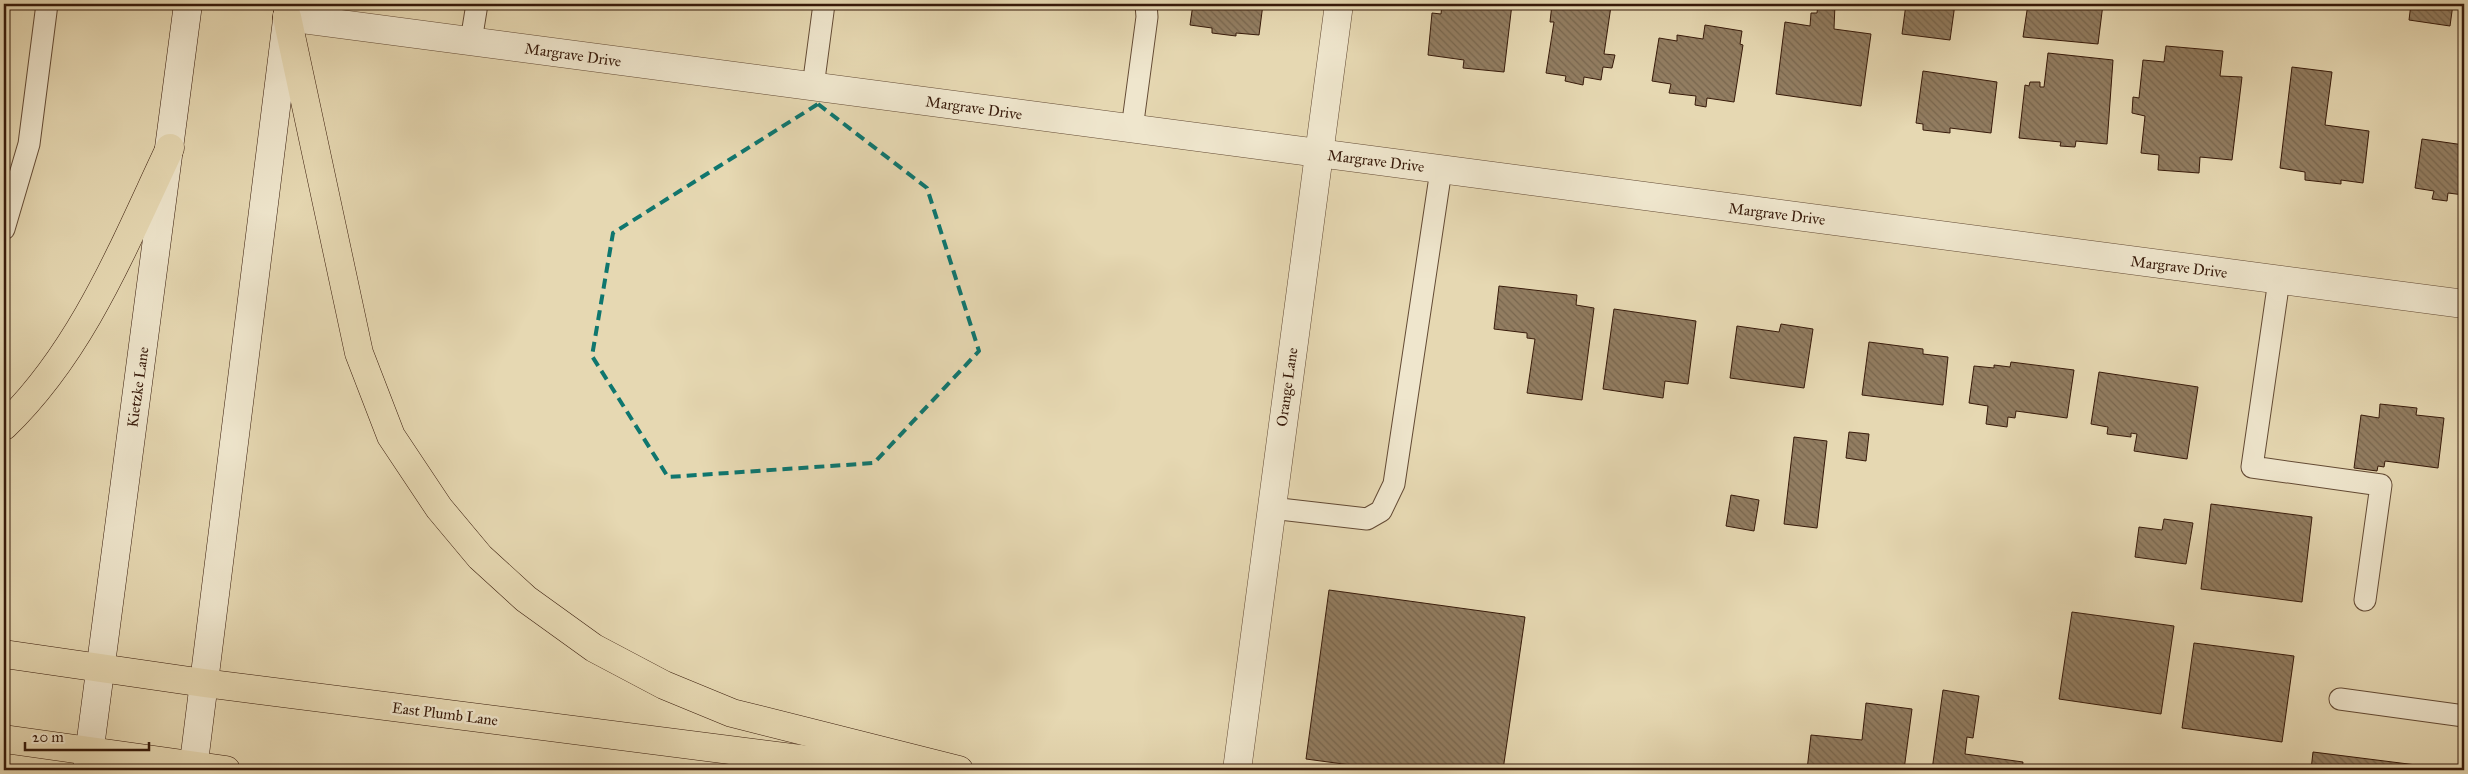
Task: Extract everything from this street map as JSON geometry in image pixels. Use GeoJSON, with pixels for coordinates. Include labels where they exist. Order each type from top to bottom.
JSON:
{"type":"FeatureCollection","features":[{"type":"Feature","properties":{"kind":"main road"},"geometry":{"type":"LineString","coordinates":[[288,10],[359,353],[391,436],[438,508],[480,557],[526,599],[594,648],[664,685],[732,713],[959,770]]}},
{"type":"Feature","properties":{"kind":"main road"},"geometry":{"type":"LineString","coordinates":[[4,426],[24,406],[71,344],[103,290],[170,148]]}},
{"type":"Feature","properties":{"kind":"main road","name":"East Plumb Lane"},"geometry":{"type":"LineString","coordinates":[[4,654],[204,684],[887,770]]}},
{"type":"Feature","properties":{"kind":"main road"},"geometry":{"type":"LineString","coordinates":[[4,738],[88,761],[226,770]]}},
{"type":"Feature","properties":{"kind":"street","name":"Kietzke Lane"},"geometry":{"type":"LineString","coordinates":[[88,761],[102,668],[188,4]]}},
{"type":"Feature","properties":{"kind":"street","name":"Orange Lane"},"geometry":{"type":"LineString","coordinates":[[1236,770],[1339,4]]}},
{"type":"Feature","properties":{"kind":"street","name":"Margrave Drive"},"geometry":{"type":"LineString","coordinates":[[288,10],[471,41],[2464,304]]}},
{"type":"Feature","properties":{"kind":"street"},"geometry":{"type":"LineString","coordinates":[[193,768],[288,10]]}},
{"type":"Feature","properties":{"kind":"lane"},"geometry":{"type":"LineString","coordinates":[[4,229],[29,144],[47,4]]}},
{"type":"Feature","properties":{"kind":"lane"},"geometry":{"type":"LineString","coordinates":[[471,41],[477,4]]}},
{"type":"Feature","properties":{"kind":"lane"},"geometry":{"type":"LineString","coordinates":[[813,87],[824,4]]}},
{"type":"Feature","properties":{"kind":"lane"},"geometry":{"type":"LineString","coordinates":[[1132,129],[1147,17],[1146,4]]}},
{"type":"Feature","properties":{"kind":"lane"},"geometry":{"type":"LineString","coordinates":[[1271,508],[1367,519],[1381,511],[1394,484],[1441,170]]}},
{"type":"Feature","properties":{"kind":"lane"},"geometry":{"type":"LineString","coordinates":[[2279,280],[2252,466],[2382,485],[2365,600]]}},
{"type":"Feature","properties":{"kind":"lane"},"geometry":{"type":"LineString","coordinates":[[2340,699],[2464,716]]}},
{"type":"Feature","properties":{"kind":"highlighted area"},"geometry":{"type":"Polygon","coordinates":[[[818,104],[927,188],[979,351],[874,463],[668,477],[592,356],[613,233],[818,104]]]}},
{"type":"Feature","properties":{"kind":"building"},"geometry":{"type":"Polygon","coordinates":[[[1193,4],[1263,4],[1259,35],[1236,33],[1236,36],[1212,33],[1212,28],[1190,25],[1193,4]]]}},
{"type":"Feature","properties":{"kind":"building"},"geometry":{"type":"Polygon","coordinates":[[[1442,4],[1512,4],[1504,72],[1463,68],[1464,60],[1428,55],[1432,13],[1441,14],[1442,4]]]}},
{"type":"Feature","properties":{"kind":"building"},"geometry":{"type":"Polygon","coordinates":[[[1552,4],[1598,4],[1611,6],[1604,54],[1615,55],[1612,68],[1603,67],[1601,80],[1584,77],[1583,85],[1565,81],[1566,76],[1546,73],[1554,22],[1550,22],[1552,4]]]}},
{"type":"Feature","properties":{"kind":"building"},"geometry":{"type":"Polygon","coordinates":[[[1732,4],[1760,4],[1759,9],[1732,6],[1732,4]]]}},
{"type":"Feature","properties":{"kind":"building"},"geometry":{"type":"Polygon","coordinates":[[[1818,4],[1835,4],[1834,29],[1871,34],[1861,106],[1776,94],[1785,22],[1810,26],[1811,13],[1817,13],[1818,4]]]}},
{"type":"Feature","properties":{"kind":"building"},"geometry":{"type":"Polygon","coordinates":[[[1906,4],[1955,4],[1950,40],[1902,34],[1906,4]]]}},
{"type":"Feature","properties":{"kind":"building"},"geometry":{"type":"Polygon","coordinates":[[[2028,4],[2103,4],[2098,44],[2023,37],[2028,4]]]}},
{"type":"Feature","properties":{"kind":"building"},"geometry":{"type":"Polygon","coordinates":[[[2411,4],[2453,4],[2450,26],[2409,20],[2411,4]]]}},
{"type":"Feature","properties":{"kind":"building"},"geometry":{"type":"Polygon","coordinates":[[[1705,25],[1742,31],[1740,44],[1743,45],[1734,102],[1707,98],[1706,107],[1695,105],[1696,96],[1669,93],[1671,84],[1652,81],[1659,38],[1677,41],[1677,35],[1703,39],[1705,25]]]}},
{"type":"Feature","properties":{"kind":"building"},"geometry":{"type":"Polygon","coordinates":[[[2166,46],[2223,51],[2220,76],[2242,77],[2232,160],[2200,157],[2199,173],[2158,170],[2159,155],[2141,153],[2145,116],[2132,113],[2133,97],[2139,98],[2143,60],[2164,62],[2166,46]]]}},
{"type":"Feature","properties":{"kind":"building"},"geometry":{"type":"Polygon","coordinates":[[[2048,53],[2113,60],[2107,144],[2076,141],[2075,147],[2060,146],[2061,142],[2019,138],[2025,85],[2029,86],[2030,82],[2040,82],[2040,87],[2044,87],[2048,53]]]}},
{"type":"Feature","properties":{"kind":"building"},"geometry":{"type":"Polygon","coordinates":[[[2292,67],[2332,72],[2325,125],[2369,131],[2363,183],[2341,180],[2341,184],[2305,180],[2305,172],[2280,168],[2292,67]]]}},
{"type":"Feature","properties":{"kind":"building"},"geometry":{"type":"Polygon","coordinates":[[[1923,71],[1997,82],[1991,133],[1950,128],[1950,133],[1923,130],[1923,124],[1916,123],[1923,71]]]}},
{"type":"Feature","properties":{"kind":"building"},"geometry":{"type":"Polygon","coordinates":[[[2422,139],[2464,145],[2464,195],[2448,193],[2447,201],[2432,199],[2434,191],[2415,188],[2422,139]]]}},
{"type":"Feature","properties":{"kind":"building"},"geometry":{"type":"Polygon","coordinates":[[[1499,286],[1577,295],[1576,305],[1594,308],[1582,400],[1527,393],[1535,339],[1527,338],[1527,333],[1494,329],[1499,286]]]}},
{"type":"Feature","properties":{"kind":"building"},"geometry":{"type":"Polygon","coordinates":[[[1614,309],[1696,321],[1688,384],[1665,381],[1663,398],[1603,389],[1614,309]]]}},
{"type":"Feature","properties":{"kind":"building"},"geometry":{"type":"Polygon","coordinates":[[[1781,324],[1813,329],[1804,388],[1730,378],[1737,326],[1779,332],[1781,324]]]}},
{"type":"Feature","properties":{"kind":"building"},"geometry":{"type":"Polygon","coordinates":[[[1869,342],[1923,349],[1923,354],[1948,357],[1943,405],[1862,395],[1869,342]]]}},
{"type":"Feature","properties":{"kind":"building"},"geometry":{"type":"Polygon","coordinates":[[[2011,362],[2074,370],[2067,418],[2016,411],[2015,418],[2008,417],[2007,427],[1986,424],[1988,406],[1969,403],[1974,366],[1994,368],[1994,365],[2010,367],[2011,362]]]}},
{"type":"Feature","properties":{"kind":"building"},"geometry":{"type":"Polygon","coordinates":[[[2099,372],[2198,387],[2187,459],[2134,451],[2137,434],[2131,433],[2131,437],[2107,434],[2108,427],[2091,424],[2099,372]]]}},
{"type":"Feature","properties":{"kind":"building"},"geometry":{"type":"Polygon","coordinates":[[[2380,404],[2417,408],[2416,415],[2444,418],[2438,468],[2385,461],[2384,467],[2378,466],[2377,471],[2354,468],[2361,415],[2379,418],[2380,404]]]}},
{"type":"Feature","properties":{"kind":"building"},"geometry":{"type":"Polygon","coordinates":[[[1849,432],[1869,434],[1866,461],[1846,458],[1849,432]]]}},
{"type":"Feature","properties":{"kind":"building"},"geometry":{"type":"Polygon","coordinates":[[[1794,437],[1827,441],[1817,528],[1784,524],[1794,437]]]}},
{"type":"Feature","properties":{"kind":"building"},"geometry":{"type":"Polygon","coordinates":[[[1731,495],[1759,500],[1754,531],[1726,526],[1731,495]]]}},
{"type":"Feature","properties":{"kind":"building"},"geometry":{"type":"Polygon","coordinates":[[[2211,504],[2312,517],[2302,602],[2201,589],[2211,504]]]}},
{"type":"Feature","properties":{"kind":"building"},"geometry":{"type":"Polygon","coordinates":[[[2164,519],[2193,523],[2186,564],[2135,557],[2139,527],[2162,530],[2164,519]]]}},
{"type":"Feature","properties":{"kind":"building"},"geometry":{"type":"Polygon","coordinates":[[[1329,590],[1525,617],[1503,770],[1388,770],[1306,759],[1329,590]]]}},
{"type":"Feature","properties":{"kind":"building"},"geometry":{"type":"Polygon","coordinates":[[[2072,612],[2174,626],[2161,714],[2059,699],[2072,612]]]}},
{"type":"Feature","properties":{"kind":"building"},"geometry":{"type":"Polygon","coordinates":[[[2194,643],[2294,656],[2282,742],[2182,728],[2194,643]]]}},
{"type":"Feature","properties":{"kind":"building"},"geometry":{"type":"Polygon","coordinates":[[[1943,690],[1979,696],[1973,738],[1967,737],[1965,754],[2023,762],[2022,770],[1932,770],[1943,690]]]}},
{"type":"Feature","properties":{"kind":"building"},"geometry":{"type":"Polygon","coordinates":[[[1866,703],[1912,709],[1904,770],[1807,770],[1811,735],[1862,740],[1866,703]]]}},
{"type":"Feature","properties":{"kind":"building"},"geometry":{"type":"Polygon","coordinates":[[[2313,752],[2456,770],[2311,770],[2313,752]]]}}]}
